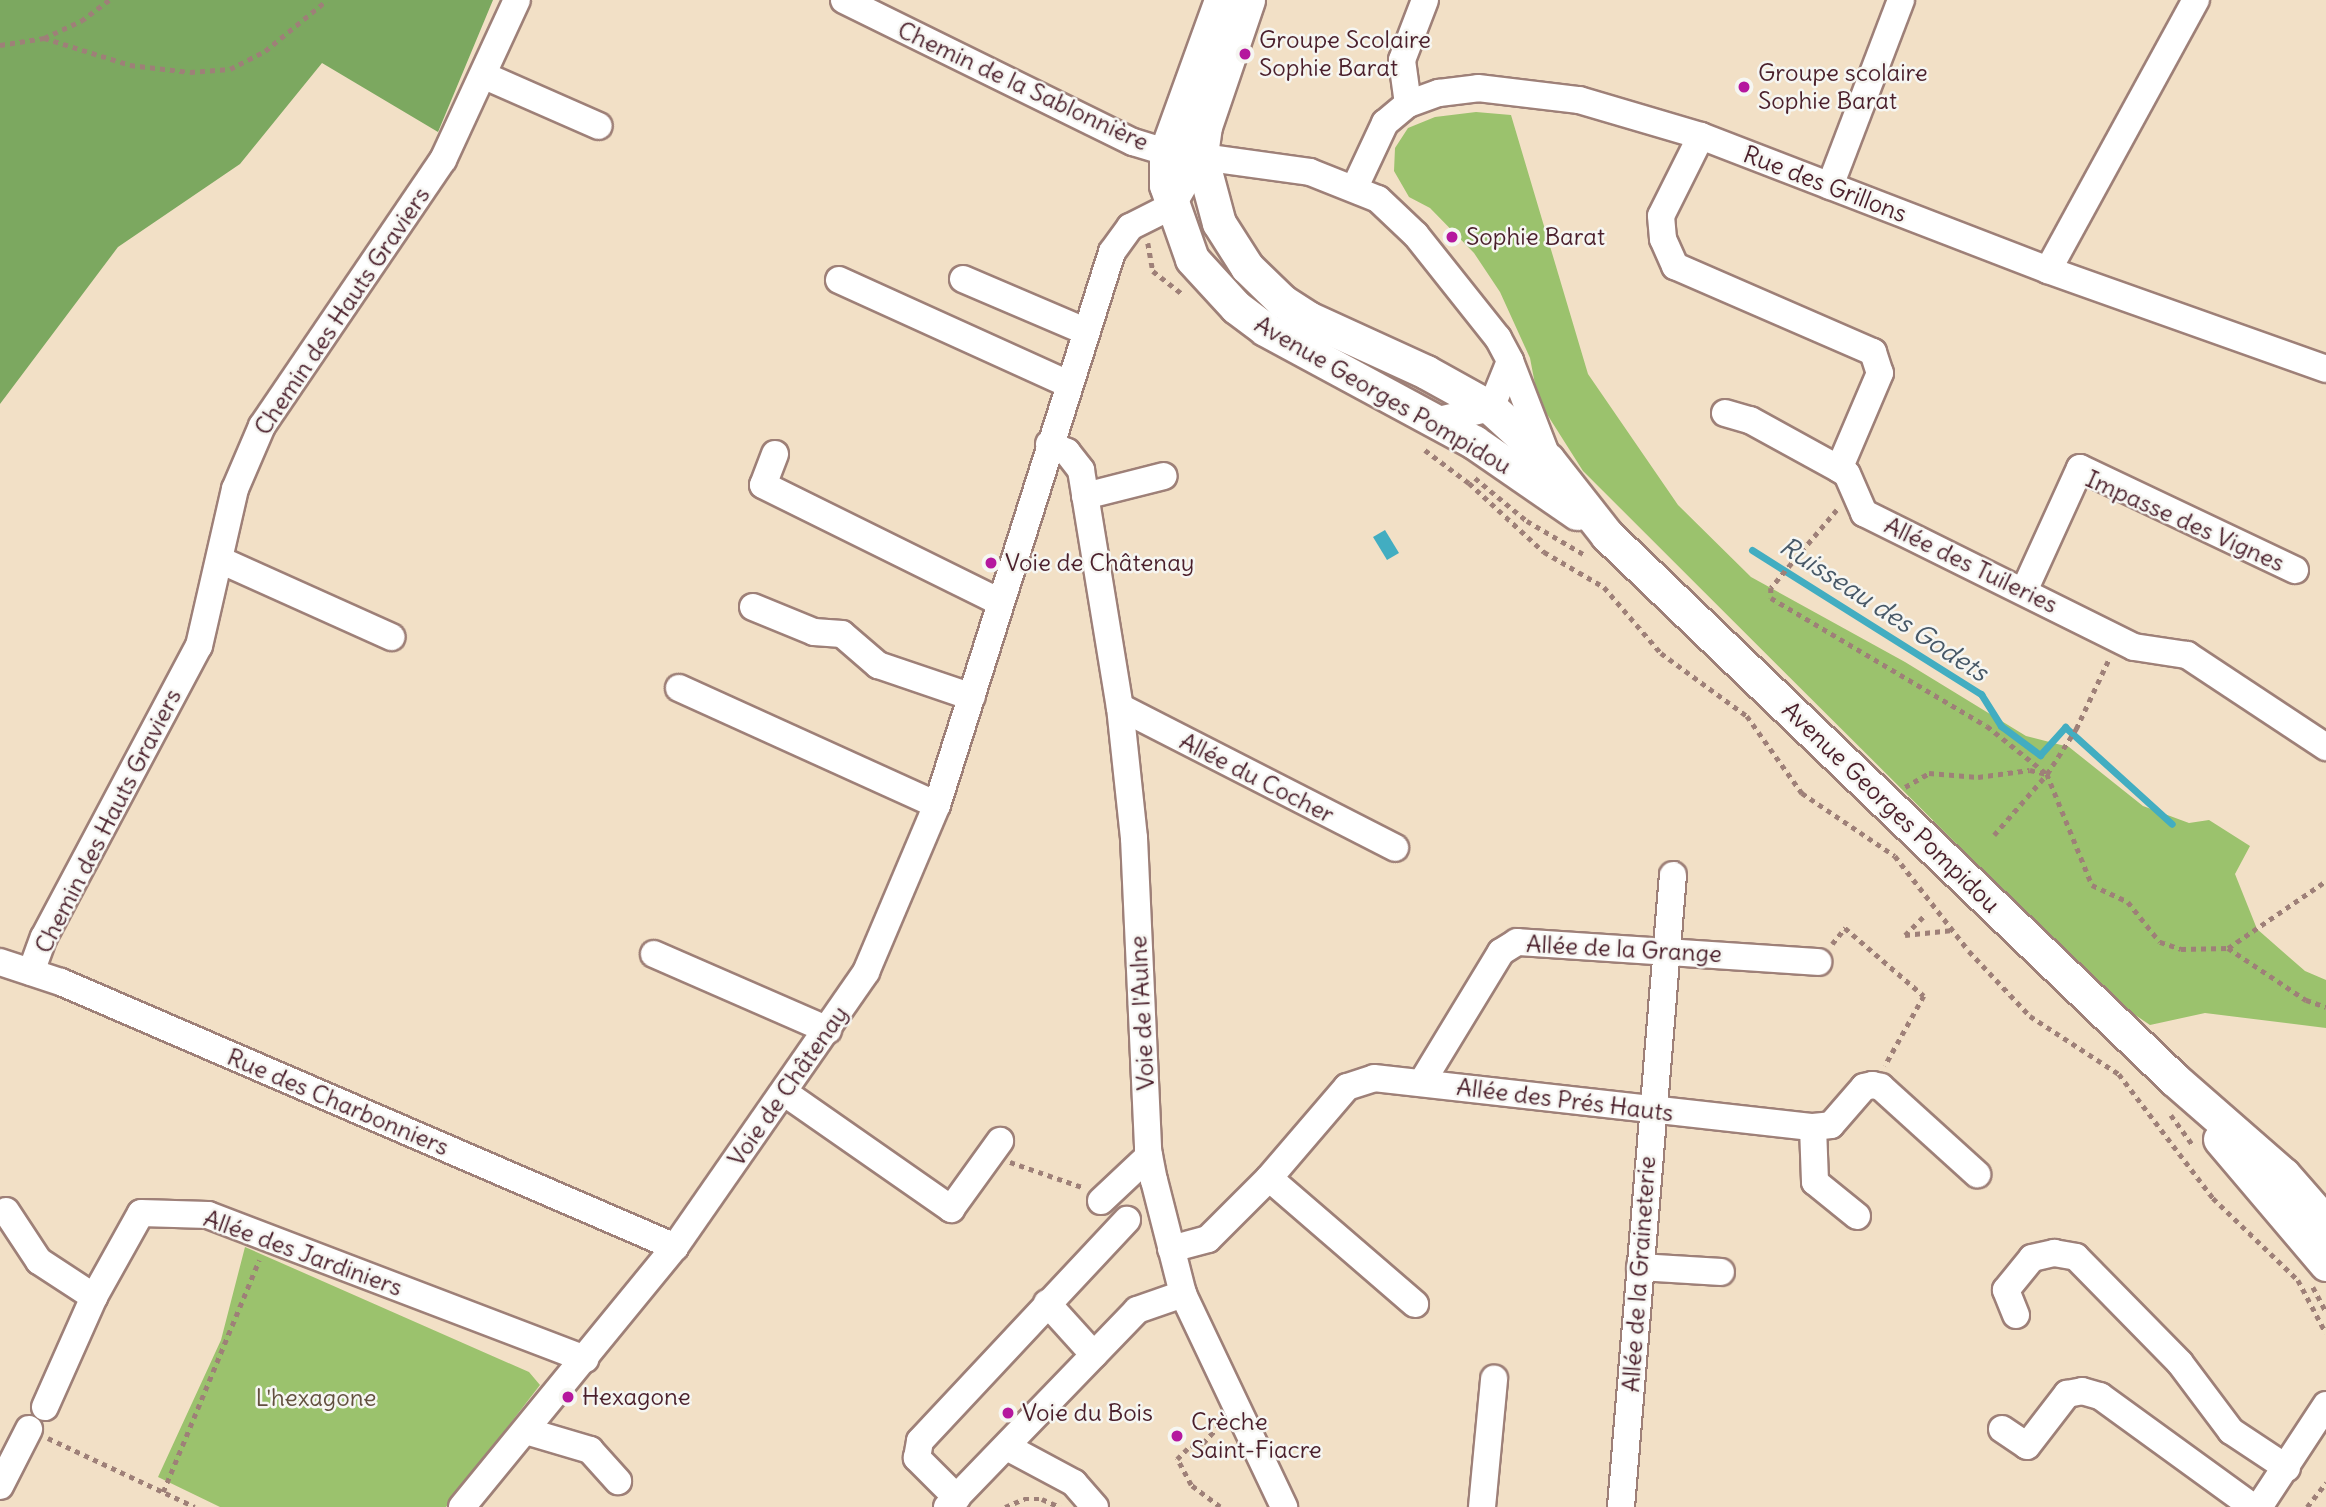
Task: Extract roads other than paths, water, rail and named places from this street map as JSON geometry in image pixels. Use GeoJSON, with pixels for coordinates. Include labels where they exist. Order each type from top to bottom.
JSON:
{"type":"FeatureCollection","features":[{"type":"Feature","properties":{"kind":"main road","name":"Avenue Georges Pompidou"},"geometry":{"type":"LineString","coordinates":[[1221,0],[1170,128],[1166,152],[1172,206],[1192,259],[1236,307],[1298,351],[1474,442],[1599,547],[2171,1095],[2315,1269]]}},
{"type":"Feature","properties":{"kind":"main road"},"geometry":{"type":"LineString","coordinates":[[1201,156],[1205,126],[1248,0]]}},
{"type":"Feature","properties":{"kind":"main road","name":"Avenue Georges Pompidou"},"geometry":{"type":"LineString","coordinates":[[1201,156],[1219,223],[1247,267],[1282,301],[1491,408],[1548,460],[1599,547]]}},
{"type":"Feature","properties":{"kind":"main road","name":"Avenue Georges Pompidou"},"geometry":{"type":"LineString","coordinates":[[2171,1095],[2283,1174],[2326,1223]]}},
{"type":"Feature","properties":{"kind":"main road"},"geometry":{"type":"LineString","coordinates":[[2283,1174],[2326,1213]]}},
{"type":"Feature","properties":{"kind":"street","name":"Chemin des Hauts Graviers"},"geometry":{"type":"LineString","coordinates":[[31,972],[44,937],[199,646],[235,489],[262,425],[443,160],[485,76],[517,0]]}},
{"type":"Feature","properties":{"kind":"street","name":"Chemin de la Sablonnière"},"geometry":{"type":"LineString","coordinates":[[844,0],[1133,142],[1166,152],[1201,156]]}},
{"type":"Feature","properties":{"kind":"street"},"geometry":{"type":"LineString","coordinates":[[1408,104],[1402,60],[1425,0]]}},
{"type":"Feature","properties":{"kind":"street"},"geometry":{"type":"LineString","coordinates":[[1830,186],[1901,0]]}},
{"type":"Feature","properties":{"kind":"street"},"geometry":{"type":"LineString","coordinates":[[2048,270],[2196,0]]}},
{"type":"Feature","properties":{"kind":"street"},"geometry":{"type":"LineString","coordinates":[[485,76],[599,126]]}},
{"type":"Feature","properties":{"kind":"street","name":"Rue des Grillons"},"geometry":{"type":"LineString","coordinates":[[1355,187],[1385,123],[1408,104],[1439,93],[1478,89],[1578,100],[1701,136],[2048,270],[2326,369]]}},
{"type":"Feature","properties":{"kind":"street"},"geometry":{"type":"LineString","coordinates":[[1701,136],[1661,216],[1662,239],[1675,266],[1873,352],[1880,373],[1839,469],[1750,420],[1725,413]]}},
{"type":"Feature","properties":{"kind":"street"},"geometry":{"type":"LineString","coordinates":[[1201,156],[1310,172],[1355,187],[1378,199],[1416,235],[1498,338],[1510,360],[1548,460]]}},
{"type":"Feature","properties":{"kind":"street","name":"Voie de Châtenay"},"geometry":{"type":"LineString","coordinates":[[462,1507],[586,1359],[675,1247],[785,1093],[866,972],[937,805],[1085,331],[1122,235],[1172,206],[1201,156]]}},
{"type":"Feature","properties":{"kind":"street"},"geometry":{"type":"LineString","coordinates":[[964,279],[1085,331]]}},
{"type":"Feature","properties":{"kind":"street"},"geometry":{"type":"LineString","coordinates":[[839,280],[1068,384]]}},
{"type":"Feature","properties":{"kind":"street"},"geometry":{"type":"LineString","coordinates":[[1434,421],[1491,408],[1510,360]]}},
{"type":"Feature","properties":{"kind":"street"},"geometry":{"type":"LineString","coordinates":[[775,454],[763,485],[1000,602]]}},
{"type":"Feature","properties":{"kind":"street","name":"Voie de l'Aulne"},"geometry":{"type":"LineString","coordinates":[[1045,455],[1076,461],[1085,496],[1119,708],[1134,838],[1149,1156],[1183,1294],[1284,1507]]}},
{"type":"Feature","properties":{"kind":"street","name":"Impasse des Vignes"},"geometry":{"type":"LineString","coordinates":[[2024,591],[2080,468],[2295,570]]}},
{"type":"Feature","properties":{"kind":"street","name":"Allée des Tuileries"},"geometry":{"type":"LineString","coordinates":[[1839,469],[1847,474],[1864,513],[2119,639],[2146,650],[2187,655],[2326,747]]}},
{"type":"Feature","properties":{"kind":"street"},"geometry":{"type":"LineString","coordinates":[[1085,496],[1164,476]]}},
{"type":"Feature","properties":{"kind":"street"},"geometry":{"type":"LineString","coordinates":[[220,560],[391,637]]}},
{"type":"Feature","properties":{"kind":"street"},"geometry":{"type":"LineString","coordinates":[[753,607],[814,632],[842,634],[878,665],[972,697]]}},
{"type":"Feature","properties":{"kind":"street"},"geometry":{"type":"LineString","coordinates":[[679,688],[937,805]]}},
{"type":"Feature","properties":{"kind":"street","name":"Allée du Cocher"},"geometry":{"type":"LineString","coordinates":[[1119,708],[1395,848]]}},
{"type":"Feature","properties":{"kind":"street","name":"Allée de la Graineterie"},"geometry":{"type":"LineString","coordinates":[[1621,1507],[1642,1224],[1673,875]]}},
{"type":"Feature","properties":{"kind":"street","name":"Allée de la Grange"},"geometry":{"type":"LineString","coordinates":[[1422,1082],[1501,952],[1517,942],[1818,962]]}},
{"type":"Feature","properties":{"kind":"street"},"geometry":{"type":"LineString","coordinates":[[654,954],[828,1030]]}},
{"type":"Feature","properties":{"kind":"street","name":"Rue des Charbonniers"},"geometry":{"type":"LineString","coordinates":[[0,962],[31,972],[675,1247]]}},
{"type":"Feature","properties":{"kind":"street","name":"Allée des Prés Hauts"},"geometry":{"type":"LineString","coordinates":[[1171,1250],[1208,1239],[1269,1178],[1347,1087],[1374,1078],[1812,1127]]}},
{"type":"Feature","properties":{"kind":"street"},"geometry":{"type":"LineString","coordinates":[[1857,1216],[1815,1182],[1812,1127],[1831,1125],[1864,1087],[1873,1084],[1881,1087],[1978,1174]]}},
{"type":"Feature","properties":{"kind":"street"},"geometry":{"type":"LineString","coordinates":[[785,1093],[951,1209],[995,1148]]}},
{"type":"Feature","properties":{"kind":"street"},"geometry":{"type":"LineString","coordinates":[[1095,1195],[1149,1156]]}},
{"type":"Feature","properties":{"kind":"street"},"geometry":{"type":"LineString","coordinates":[[1269,1178],[1415,1304]]}},
{"type":"Feature","properties":{"kind":"street"},"geometry":{"type":"LineString","coordinates":[[6,1211],[39,1261],[94,1297]]}},
{"type":"Feature","properties":{"kind":"street","name":"Allée des Jardiniers"},"geometry":{"type":"LineString","coordinates":[[45,1407],[94,1297],[141,1213],[208,1214],[586,1359]]}},
{"type":"Feature","properties":{"kind":"street"},"geometry":{"type":"LineString","coordinates":[[1127,1220],[920,1441],[917,1458],[952,1502],[1137,1310],[1183,1294]]}},
{"type":"Feature","properties":{"kind":"street"},"geometry":{"type":"LineString","coordinates":[[2016,1315],[2006,1290],[2032,1258],[2054,1253],[2076,1257],[2180,1363],[2231,1431],[2287,1468]]}},
{"type":"Feature","properties":{"kind":"street"},"geometry":{"type":"LineString","coordinates":[[1640,1267],[1721,1272]]}},
{"type":"Feature","properties":{"kind":"street"},"geometry":{"type":"LineString","coordinates":[[1047,1303],[1094,1354]]}},
{"type":"Feature","properties":{"kind":"street"},"geometry":{"type":"LineString","coordinates":[[1482,1507],[1494,1379]]}},
{"type":"Feature","properties":{"kind":"street"},"geometry":{"type":"LineString","coordinates":[[2002,1429],[2027,1446],[2067,1394],[2082,1391],[2100,1396],[2253,1507]]}},
{"type":"Feature","properties":{"kind":"street"},"geometry":{"type":"LineString","coordinates":[[2259,1507],[2326,1405]]}},
{"type":"Feature","properties":{"kind":"street"},"geometry":{"type":"LineString","coordinates":[[0,1486],[29,1429]]}},
{"type":"Feature","properties":{"kind":"street"},"geometry":{"type":"LineString","coordinates":[[526,1431],[590,1450],[618,1481]]}},
{"type":"Feature","properties":{"kind":"street"},"geometry":{"type":"LineString","coordinates":[[2287,1468],[2326,1433]]}},
{"type":"Feature","properties":{"kind":"street"},"geometry":{"type":"LineString","coordinates":[[1007,1447],[1074,1483],[1095,1507]]}},
{"type":"Feature","properties":{"kind":"water"},"geometry":{"type":"Polygon","coordinates":[[[1385,530],[1399,553],[1387,560],[1373,537],[1385,530]]]}},
{"type":"Feature","properties":{"kind":"waterway","name":"Ruisseau des Godets"},"geometry":{"type":"LineString","coordinates":[[1752,550],[1981,694],[2001,726],[2040,755],[2065,727],[2172,824]]}},
{"type":"Feature","properties":{"kind":"place","name":"Groupe Scolaire Sophie Barat"},"geometry":{"type":"Point","coordinates":[1245,54]}},
{"type":"Feature","properties":{"kind":"place","name":"Groupe scolaire Sophie Barat"},"geometry":{"type":"Point","coordinates":[1744,87]}},
{"type":"Feature","properties":{"kind":"place","name":"Sophie Barat"},"geometry":{"type":"Point","coordinates":[1452,237]}},
{"type":"Feature","properties":{"kind":"place","name":"Voie de Châtenay"},"geometry":{"type":"Point","coordinates":[991,563]}},
{"type":"Feature","properties":{"kind":"place","name":"Hexagone"},"geometry":{"type":"Point","coordinates":[568,1397]}},
{"type":"Feature","properties":{"kind":"place","name":"Voie du Bois"},"geometry":{"type":"Point","coordinates":[1008,1413]}},
{"type":"Feature","properties":{"kind":"place","name":"Crèche Saint-Fiacre"},"geometry":{"type":"Point","coordinates":[1177,1436]}},
{"type":"Feature","properties":{"kind":"park label","name":"L'hexagone"},"geometry":{"type":"Point","coordinates":[316,1398]}}]}
